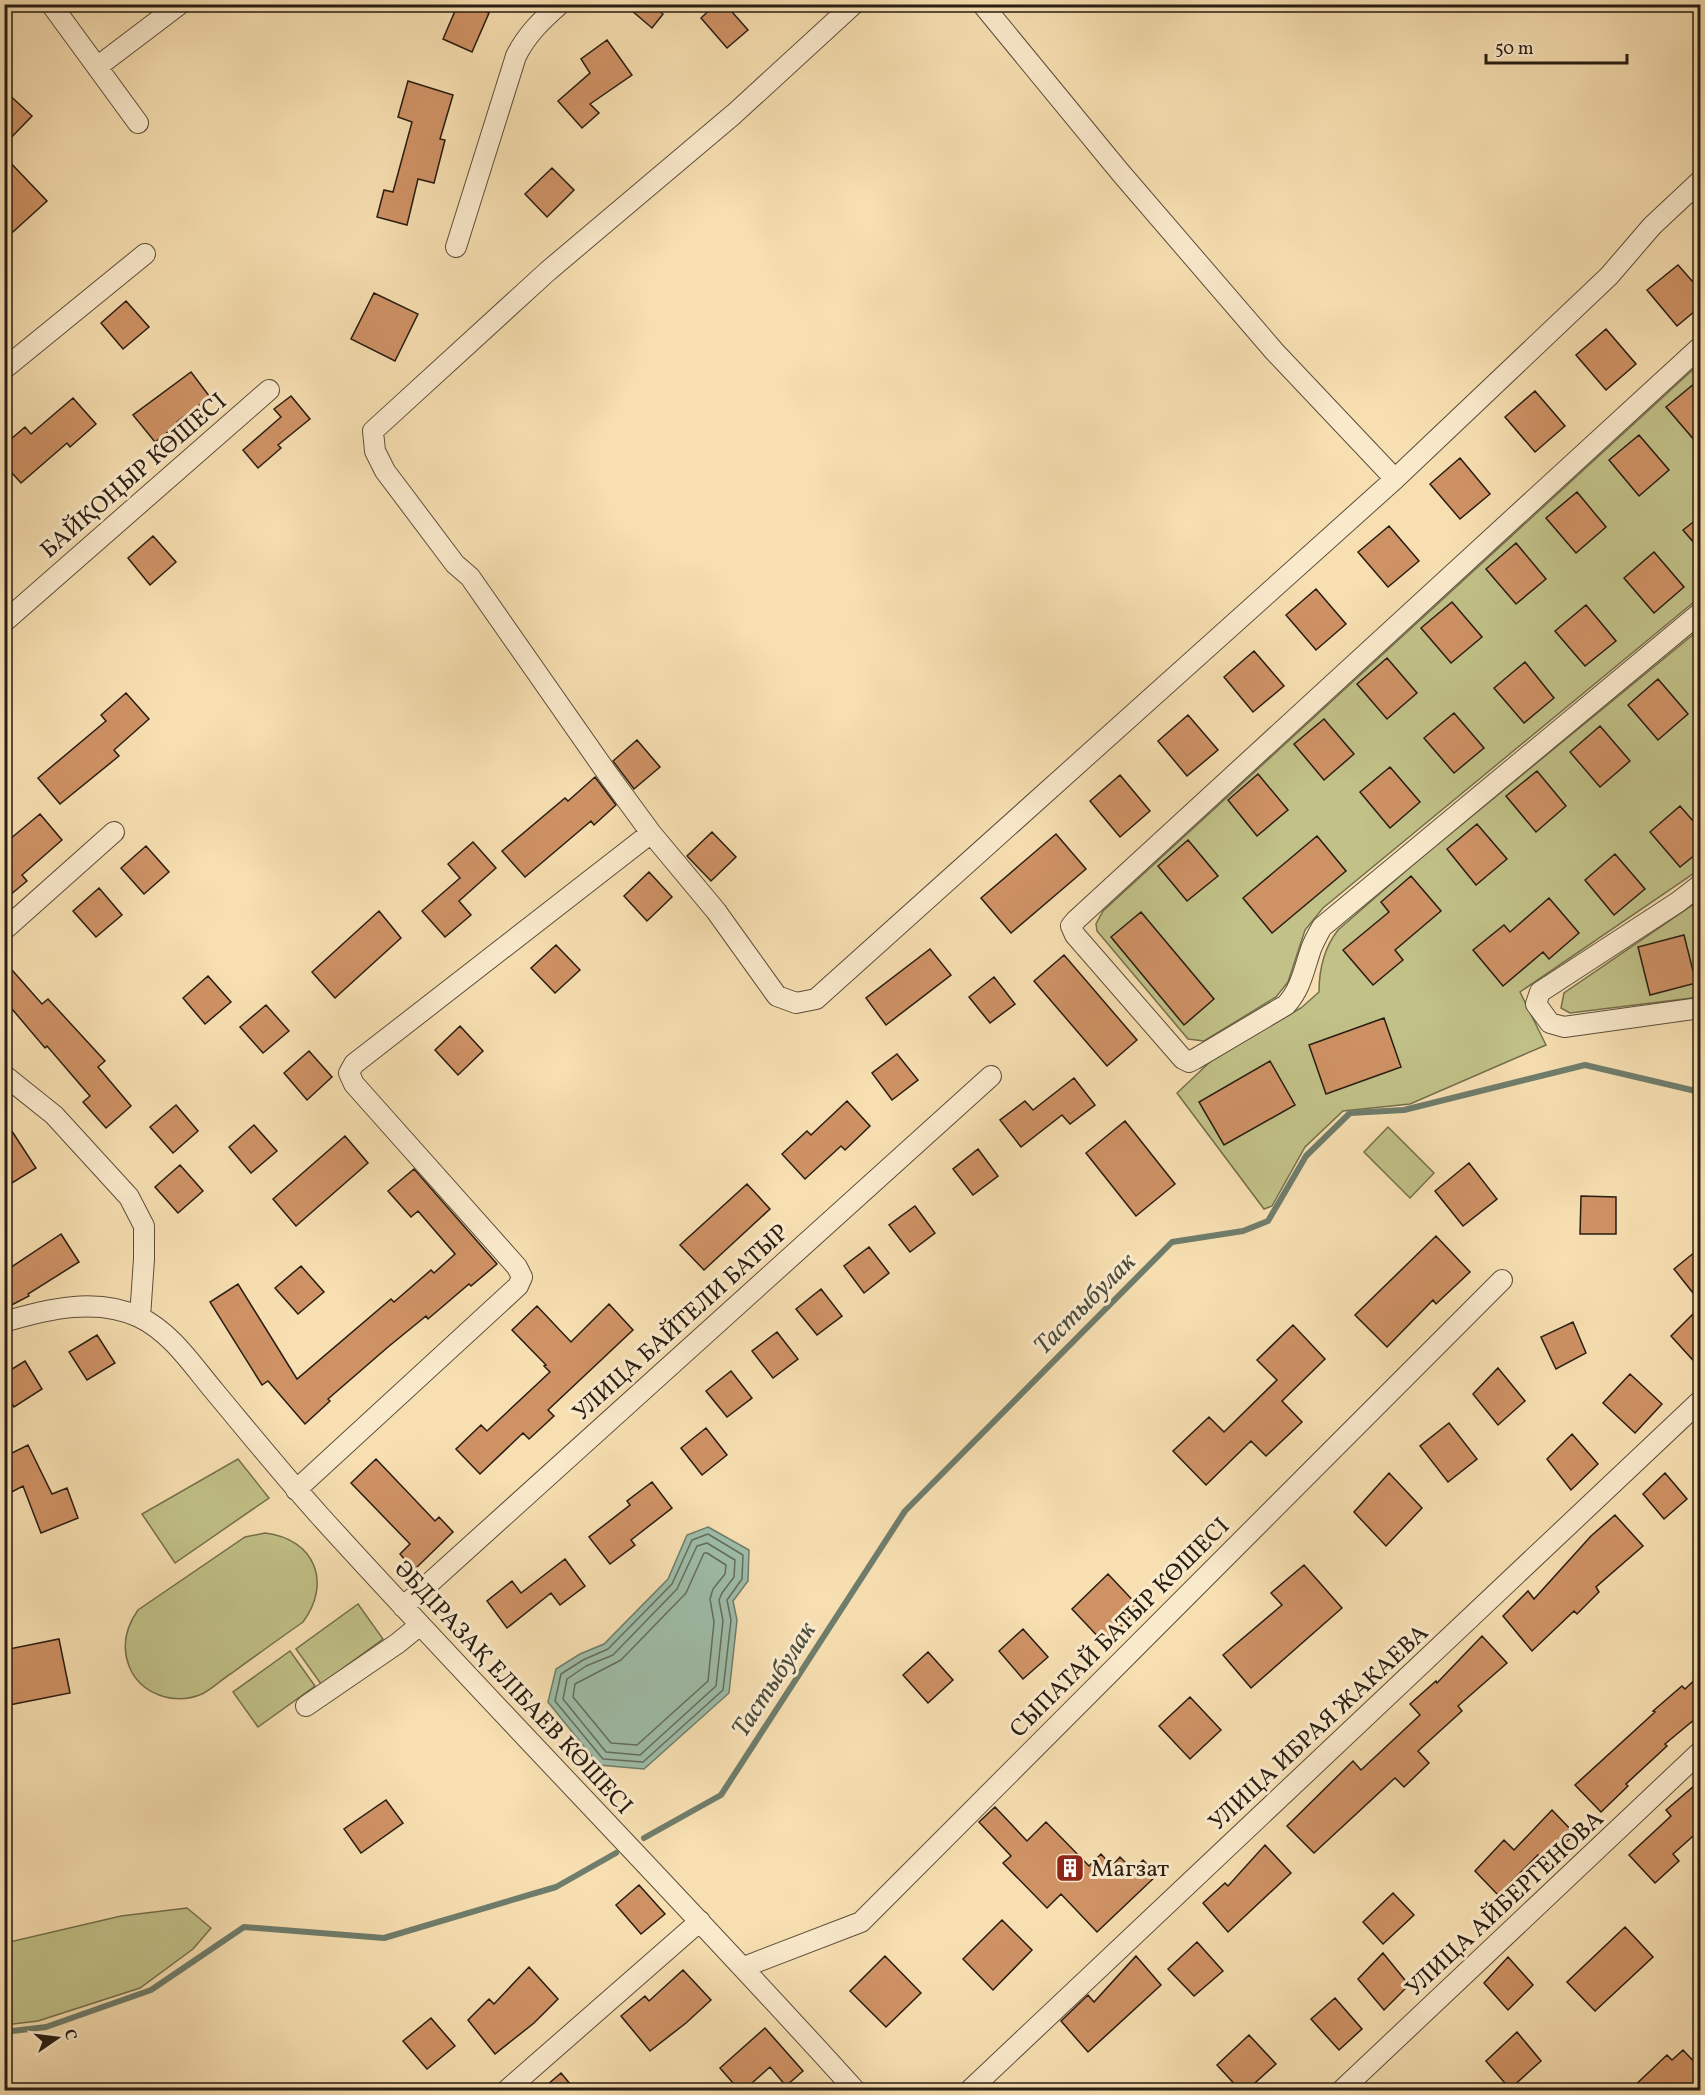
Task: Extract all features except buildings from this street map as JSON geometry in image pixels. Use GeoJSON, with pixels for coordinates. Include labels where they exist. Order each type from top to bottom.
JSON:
{"type":"FeatureCollection","features":[{"type":"Feature","properties":{"kind":"street"},"geometry":{"type":"LineString","coordinates":[[51,4],[138,123]]}},
{"type":"Feature","properties":{"kind":"street"},"geometry":{"type":"LineString","coordinates":[[97,67],[180,4]]}},
{"type":"Feature","properties":{"kind":"street"},"geometry":{"type":"LineString","coordinates":[[456,247],[516,56],[524,40],[534,28],[560,4]]}},
{"type":"Feature","properties":{"kind":"street"},"geometry":{"type":"LineString","coordinates":[[854,4],[734,114],[548,271],[373,431],[375,451],[385,471],[455,564],[470,577],[651,833],[716,911],[777,996],[796,1003],[816,999],[1395,479],[1610,276],[1652,226],[1701,181]]}},
{"type":"Feature","properties":{"kind":"street"},"geometry":{"type":"LineString","coordinates":[[982,4],[1120,172],[1274,351],[1395,479]]}},
{"type":"Feature","properties":{"kind":"street"},"geometry":{"type":"LineString","coordinates":[[4,369],[145,254]]}},
{"type":"Feature","properties":{"kind":"street"},"geometry":{"type":"LineString","coordinates":[[1701,347],[1076,920],[1071,926],[1075,935],[1183,1059],[1189,1062],[1195,1059],[1286,1005],[1294,996],[1302,980],[1312,946],[1322,927],[1701,612]]}},
{"type":"Feature","properties":{"kind":"street","name":"БАЙҚОҢЫР КӨШЕСІ"},"geometry":{"type":"LineString","coordinates":[[4,622],[269,390]]}},
{"type":"Feature","properties":{"kind":"street"},"geometry":{"type":"LineString","coordinates":[[4,930],[114,832]]}},
{"type":"Feature","properties":{"kind":"street"},"geometry":{"type":"LineString","coordinates":[[296,1490],[518,1286],[522,1277],[517,1267],[354,1084],[348,1073],[354,1064],[651,833]]}},
{"type":"Feature","properties":{"kind":"street"},"geometry":{"type":"LineString","coordinates":[[1701,885],[1540,992],[1536,1004],[1550,1023],[1564,1027],[1701,1008]]}},
{"type":"Feature","properties":{"kind":"street"},"geometry":{"type":"LineString","coordinates":[[4,1075],[54,1115],[129,1197],[144,1226],[140,1317]]}},
{"type":"Feature","properties":{"kind":"street","name":"УЛИЦА БАЙТЕЛИ БАТЫР"},"geometry":{"type":"LineString","coordinates":[[403,1607],[991,1076]]}},
{"type":"Feature","properties":{"kind":"street","name":"СЫПАТАЙ БАТЫР КӨШЕСІ"},"geometry":{"type":"LineString","coordinates":[[744,1967],[861,1922],[1502,1280]]}},
{"type":"Feature","properties":{"kind":"street","name":"ӘБДІРАЗАҚ ЕЛІБАЕВ КӨШЕСІ"},"geometry":{"type":"LineString","coordinates":[[4,1322],[38,1312],[76,1306],[111,1308],[140,1317],[170,1339],[296,1490],[403,1607],[744,1967],[855,2091]]}},
{"type":"Feature","properties":{"kind":"street","name":"УЛИЦА ИБРАЯ ЖАКАЕВА"},"geometry":{"type":"LineString","coordinates":[[970,2091],[1701,1401]]}},
{"type":"Feature","properties":{"kind":"street"},"geometry":{"type":"LineString","coordinates":[[306,1706],[398,1643],[420,1625]]}},
{"type":"Feature","properties":{"kind":"street","name":"УЛИЦА АЙБЕРГЕНОВА"},"geometry":{"type":"LineString","coordinates":[[1342,2091],[1701,1752]]}},
{"type":"Feature","properties":{"kind":"street"},"geometry":{"type":"LineString","coordinates":[[507,2091],[700,1921]]}},
{"type":"Feature","properties":{"kind":"green space"},"geometry":{"type":"Polygon","coordinates":[[[1700,363],[1700,597],[1323,908],[1305,930],[1288,982],[1276,997],[1204,1041],[1188,1039],[1097,931],[1096,924],[1103,911],[1700,363]]]}},
{"type":"Feature","properties":{"kind":"green space"},"geometry":{"type":"Polygon","coordinates":[[[1700,629],[1700,869],[1520,992],[1546,1045],[1410,1104],[1343,1111],[1305,1147],[1272,1206],[1264,1209],[1177,1093],[1212,1060],[1301,1008],[1319,992],[1323,960],[1338,930],[1416,862],[1700,629]]]}},
{"type":"Feature","properties":{"kind":"green space"},"geometry":{"type":"Polygon","coordinates":[[[1700,900],[1700,997],[1570,1013],[1561,1008],[1564,993],[1700,900]]]}},
{"type":"Feature","properties":{"kind":"green space"},"geometry":{"type":"Polygon","coordinates":[[[1388,1127],[1434,1173],[1410,1198],[1364,1152],[1388,1127]]]}},
{"type":"Feature","properties":{"kind":"green space"},"geometry":{"type":"Polygon","coordinates":[[[238,1459],[269,1498],[175,1563],[142,1514],[238,1459]]]}},
{"type":"Feature","properties":{"kind":"green space"},"geometry":{"type":"Polygon","coordinates":[[[265,1533],[282,1537],[296,1544],[307,1554],[314,1565],[317,1578],[316,1592],[312,1607],[303,1622],[202,1694],[180,1699],[169,1698],[141,1684],[129,1666],[125,1651],[130,1623],[138,1610],[245,1537],[265,1533]]]}},
{"type":"Feature","properties":{"kind":"green space"},"geometry":{"type":"Polygon","coordinates":[[[358,1604],[383,1639],[321,1684],[296,1649],[358,1604]]]}},
{"type":"Feature","properties":{"kind":"green space"},"geometry":{"type":"Polygon","coordinates":[[[290,1651],[315,1686],[258,1727],[233,1692],[290,1651]]]}},
{"type":"Feature","properties":{"kind":"green space"},"geometry":{"type":"Polygon","coordinates":[[[187,1908],[211,1928],[193,1949],[140,1988],[38,2021],[5,2025],[5,1943],[121,1916],[187,1908]]]}},
{"type":"Feature","properties":{"kind":"water"},"geometry":{"type":"Polygon","coordinates":[[[708,1527],[749,1550],[748,1581],[733,1601],[737,1620],[729,1693],[644,1769],[599,1765],[548,1702],[556,1669],[580,1654],[604,1644],[668,1579],[687,1535],[708,1527]]]}},
{"type":"Feature","properties":{"kind":"waterway","name":"Тастыбулак"},"geometry":{"type":"LineString","coordinates":[[644,1838],[721,1795],[905,1511],[1172,1242],[1243,1231],[1268,1221],[1306,1156],[1350,1113],[1404,1110],[1585,1065],[1700,1092]]}},
{"type":"Feature","properties":{"kind":"waterway","name":"Тастыбулак"},"geometry":{"type":"LineString","coordinates":[[4,2032],[46,2027],[151,1990],[244,1927],[384,1938],[556,1887],[616,1853]]}},
{"type":"Feature","properties":{"kind":"place","name":"Магзат"},"geometry":{"type":"Point","coordinates":[1070,1868]}}]}
